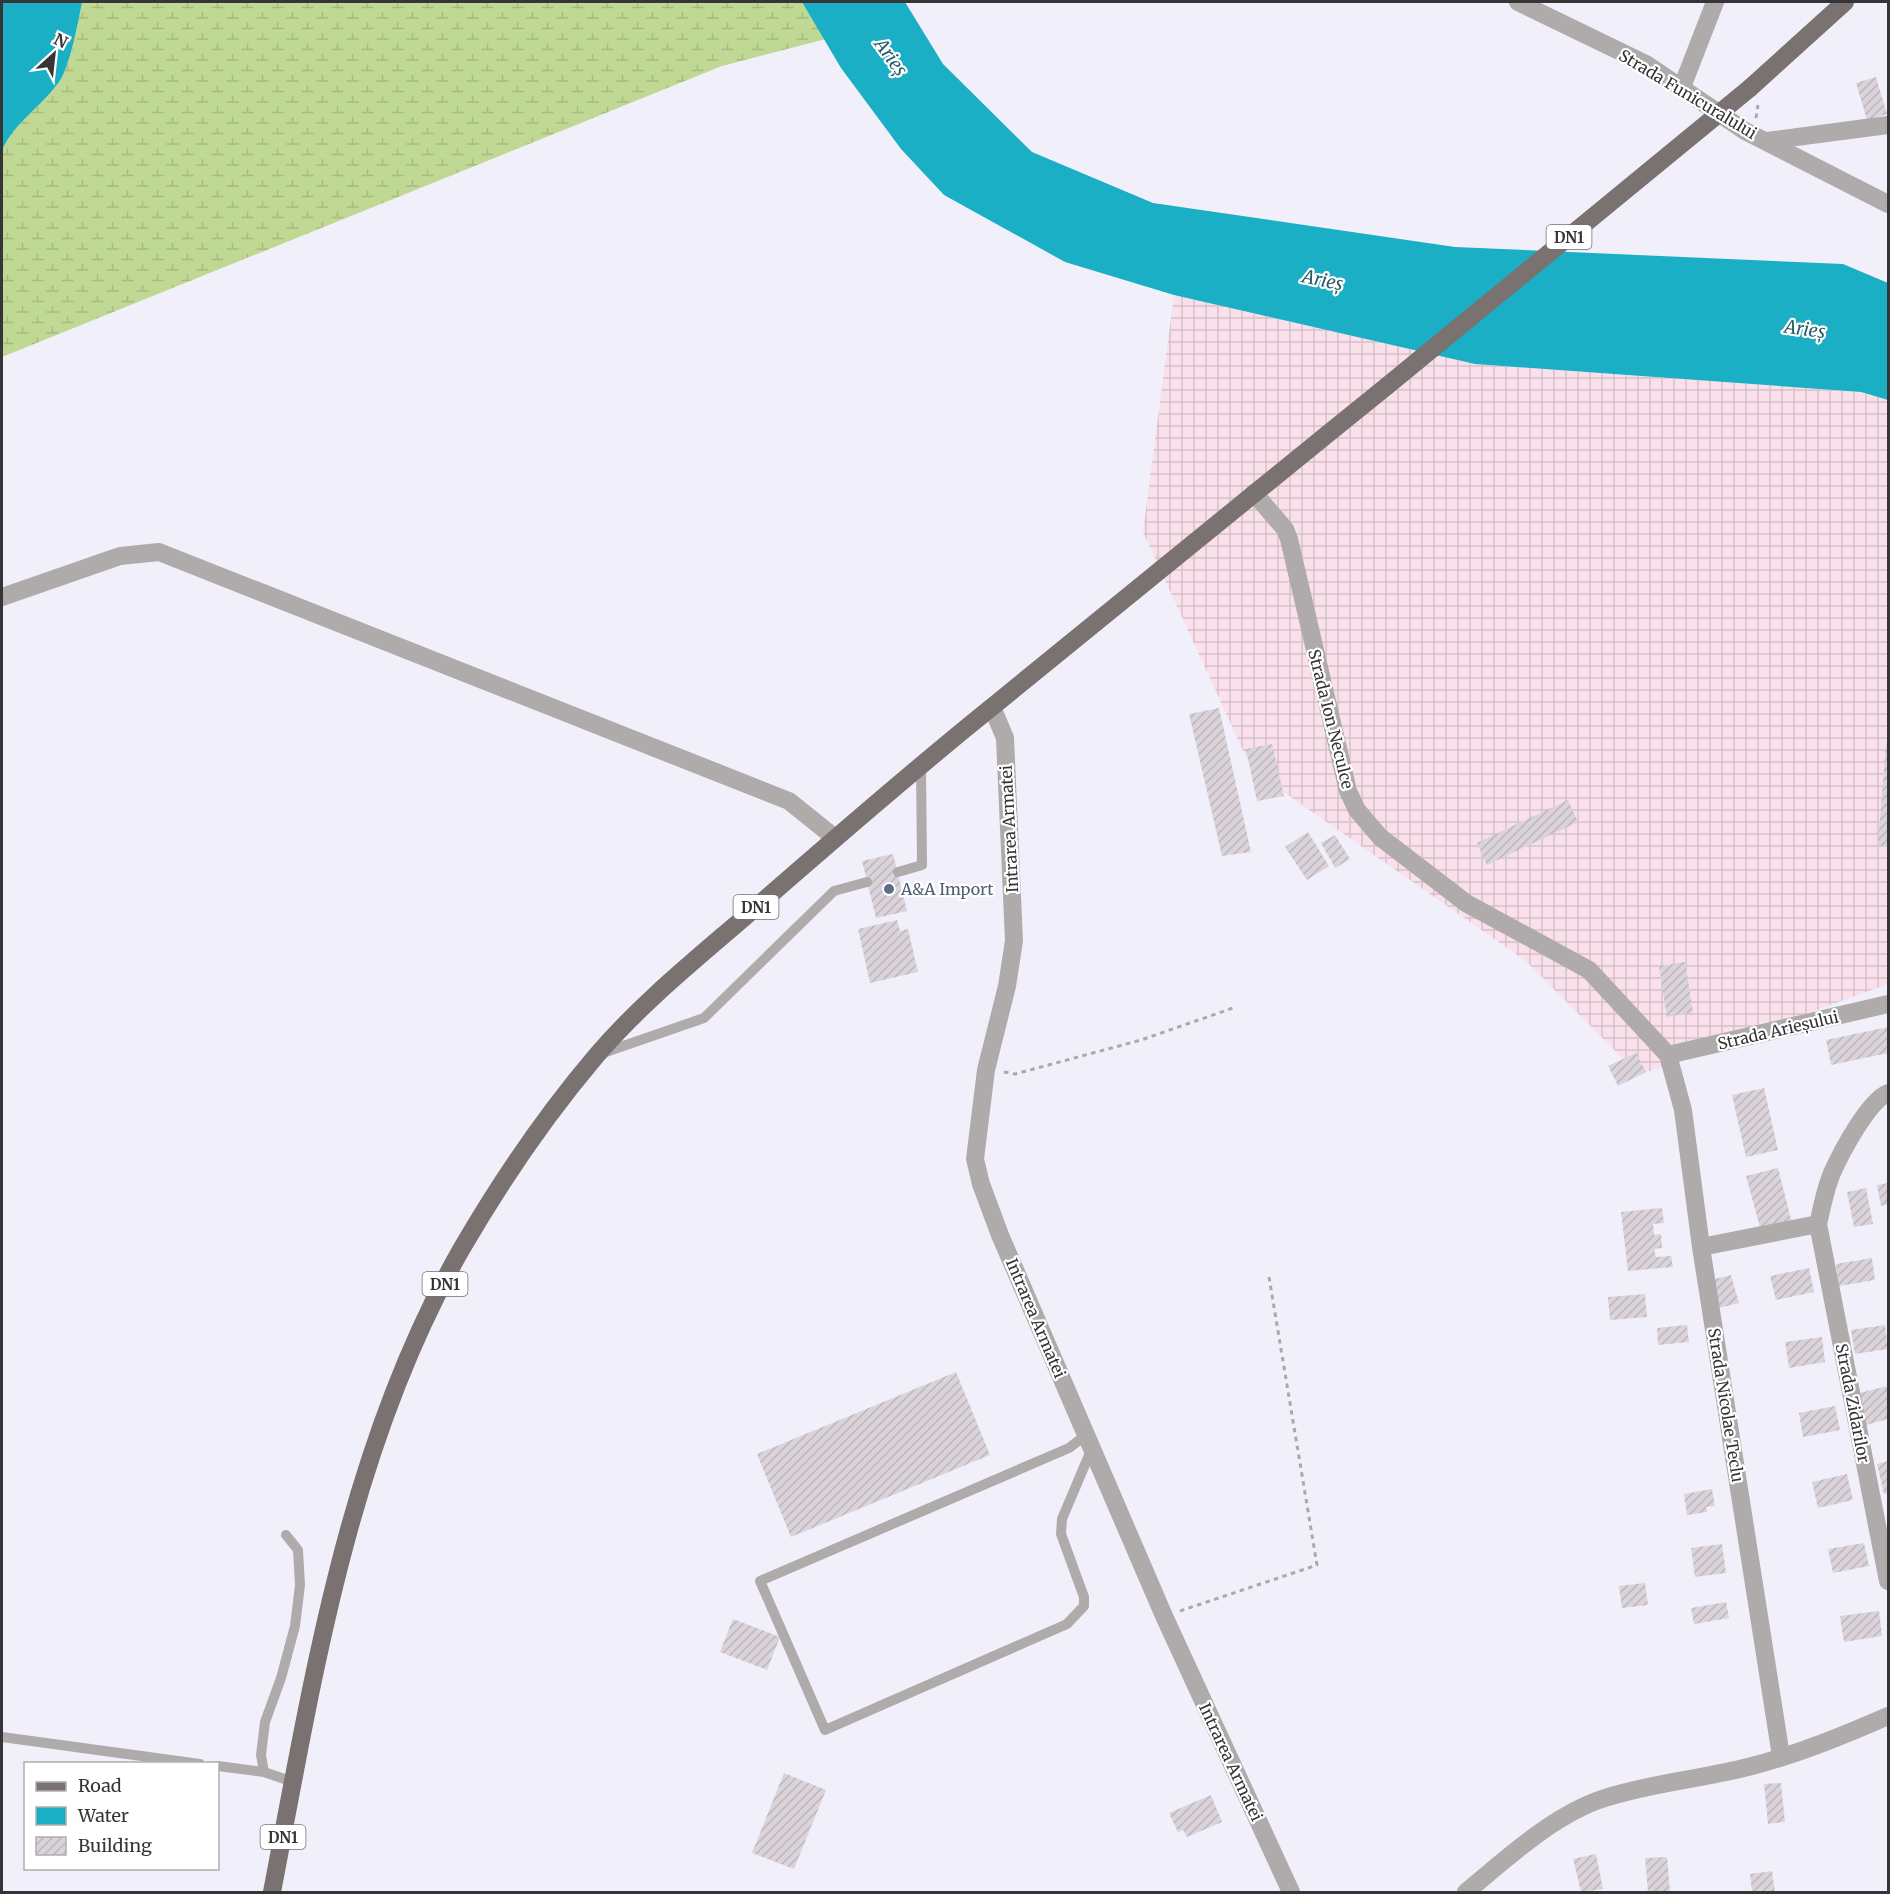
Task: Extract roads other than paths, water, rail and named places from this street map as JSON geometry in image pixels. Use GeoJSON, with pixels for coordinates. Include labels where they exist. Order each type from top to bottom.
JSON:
{"type":"FeatureCollection","features":[{"type":"Feature","properties":{"kind":"main road","name":"DN1"},"geometry":{"type":"LineString","coordinates":[[272,1893],[293,1782],[345,1540],[375,1443],[409,1357],[461,1250],[525,1149],[597,1055],[661,989],[921,764],[1750,88],[1845,2]]}},
{"type":"Feature","properties":{"kind":"street","name":"Strada Funicuralului"},"geometry":{"type":"LineString","coordinates":[[1518,2],[1646,64],[1745,131],[1888,204]]}},
{"type":"Feature","properties":{"kind":"street"},"geometry":{"type":"LineString","coordinates":[[1682,87],[1715,2]]}},
{"type":"Feature","properties":{"kind":"street"},"geometry":{"type":"LineString","coordinates":[[1767,141],[1888,125]]}},
{"type":"Feature","properties":{"kind":"street","name":"Strada Ion Neculce"},"geometry":{"type":"LineString","coordinates":[[1254,493],[1285,529],[1289,539],[1348,792],[1357,810],[1380,837],[1466,903],[1588,970],[1668,1055]]}},
{"type":"Feature","properties":{"kind":"street"},"geometry":{"type":"LineString","coordinates":[[2,597],[120,556],[159,552],[789,801],[835,838]]}},
{"type":"Feature","properties":{"kind":"street","name":"Intrarea Armatei"},"geometry":{"type":"LineString","coordinates":[[992,707],[1005,738],[1014,941],[986,1070],[975,1159],[981,1184],[1000,1235],[1164,1616],[1291,1893]]}},
{"type":"Feature","properties":{"kind":"street","name":"Strada Arieșului"},"geometry":{"type":"LineString","coordinates":[[1668,1055],[1888,1004]]}},
{"type":"Feature","properties":{"kind":"street","name":"Strada Nicolae Teclu"},"geometry":{"type":"LineString","coordinates":[[1668,1055],[1683,1110],[1701,1247],[1781,1756]]}},
{"type":"Feature","properties":{"kind":"street","name":"Strada Zidarilor"},"geometry":{"type":"LineString","coordinates":[[1888,1093],[1878,1098],[1848,1143],[1831,1175],[1818,1224],[1888,1581]]}},
{"type":"Feature","properties":{"kind":"street"},"geometry":{"type":"LineString","coordinates":[[1701,1247],[1818,1224]]}},
{"type":"Feature","properties":{"kind":"street"},"geometry":{"type":"LineString","coordinates":[[1466,1893],[1544,1829],[1604,1798],[1749,1767],[1781,1756],[1806,1752],[1888,1716]]}},
{"type":"Feature","properties":{"kind":"lane"},"geometry":{"type":"LineString","coordinates":[[898,872],[922,865],[921,764]]}},
{"type":"Feature","properties":{"kind":"lane"},"geometry":{"type":"LineString","coordinates":[[597,1055],[704,1018],[834,891],[867,882]]}},
{"type":"Feature","properties":{"kind":"lane"},"geometry":{"type":"LineString","coordinates":[[1089,1441],[1062,1519],[1061,1534],[1084,1606],[1067,1624],[825,1730],[760,1581],[1089,1441]]}},
{"type":"Feature","properties":{"kind":"lane"},"geometry":{"type":"LineString","coordinates":[[264,1772],[261,1755],[264,1722],[281,1678],[295,1626],[300,1586],[297,1550],[286,1535]]}},
{"type":"Feature","properties":{"kind":"lane"},"geometry":{"type":"LineString","coordinates":[[2,1737],[185,1762]]}},
{"type":"Feature","properties":{"kind":"lane"},"geometry":{"type":"LineString","coordinates":[[219,1766],[264,1772],[293,1782]]}},
{"type":"Feature","properties":{"kind":"water"},"geometry":{"type":"Polygon","coordinates":[[[2,2],[82,2],[63,76],[14,131],[2,150],[2,2]]]}},
{"type":"Feature","properties":{"kind":"water","name":"Arieș"},"geometry":{"type":"Polygon","coordinates":[[[802,2],[905,2],[943,64],[1032,152],[1153,203],[1455,247],[1843,264],[1888,283],[1888,400],[1861,392],[1475,364],[1174,295],[1065,262],[944,195],[901,149],[841,68],[802,2]]]}},
{"type":"Feature","properties":{"kind":"place","name":"A&A Import"},"geometry":{"type":"Point","coordinates":[889,889]}}]}
